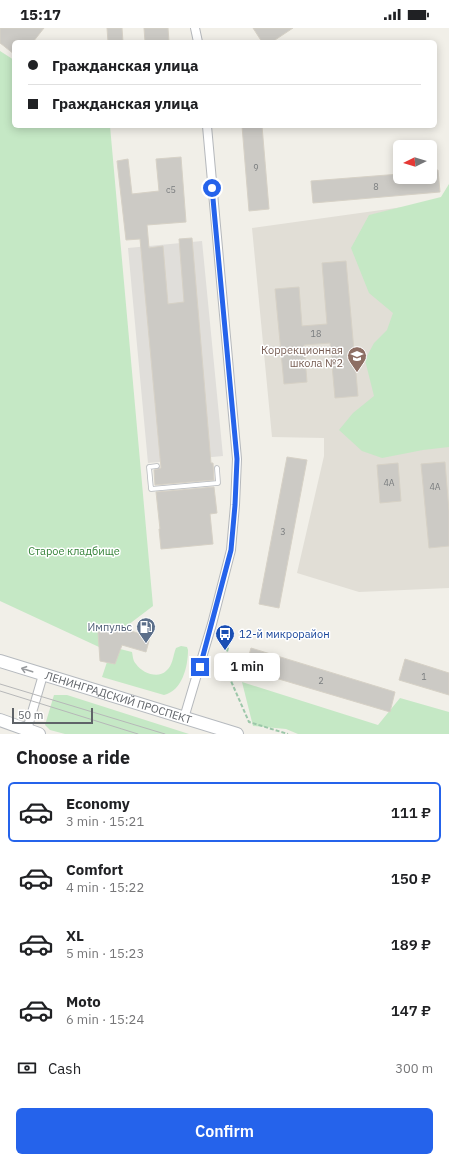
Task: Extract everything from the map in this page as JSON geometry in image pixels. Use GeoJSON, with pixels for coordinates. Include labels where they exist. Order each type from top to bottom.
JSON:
{"type":"FeatureCollection","features":[{"type":"Feature","properties":{"kind":"main road","name":"ЛЕНИНГРАДСКИЙ ПРОСПЕКТ"},"geometry":{"type":"LineString","coordinates":[[0,661],[237,734]]}},
{"type":"Feature","properties":{"kind":"main road"},"geometry":{"type":"LineString","coordinates":[[0,720],[27,732],[39,734]]}},
{"type":"Feature","properties":{"kind":"street"},"geometry":{"type":"LineString","coordinates":[[195,28],[198,40]]}},
{"type":"Feature","properties":{"kind":"street"},"geometry":{"type":"LineString","coordinates":[[184,718],[212,624],[231,550],[237,459],[207,128]]}},
{"type":"Feature","properties":{"kind":"street"},"geometry":{"type":"LineString","coordinates":[[27,732],[43,675]]}},
{"type":"Feature","properties":{"kind":"lane"},"geometry":{"type":"LineString","coordinates":[[157,466],[149,467],[151,489],[218,483],[217,468]]}},
{"type":"Feature","properties":{"kind":"path"},"geometry":{"type":"LineString","coordinates":[[232,630],[224,666],[249,722],[288,734]]}},
{"type":"Feature","properties":{"kind":"shaded area","name":"Коррекционная школа №2"},"geometry":{"type":"Polygon","coordinates":[[[439,202],[449,310],[449,588],[359,592],[297,573],[324,456],[324,438],[272,437],[252,228],[439,202]]]}},
{"type":"Feature","properties":{"kind":"shaded area"},"geometry":{"type":"Polygon","coordinates":[[[202,241],[223,456],[148,463],[128,248],[202,241]]]}},
{"type":"Feature","properties":{"kind":"green space","name":"Старое кладбище"},"geometry":{"type":"Polygon","coordinates":[[[0,51],[12,59],[12,128],[110,128],[153,606],[99,647],[0,601],[0,51]]]}},
{"type":"Feature","properties":{"kind":"green space"},"geometry":{"type":"Polygon","coordinates":[[[449,184],[449,447],[423,450],[382,458],[362,451],[339,430],[353,413],[374,396],[365,360],[374,343],[387,330],[393,313],[369,293],[351,248],[369,215],[441,197],[449,184]]]}},
{"type":"Feature","properties":{"kind":"green space"},"geometry":{"type":"Polygon","coordinates":[[[181,646],[187,647],[188,650],[187,664],[180,683],[170,693],[164,695],[102,677],[112,647],[132,652],[134,662],[142,670],[150,674],[159,675],[168,669],[176,648],[181,646]]]}},
{"type":"Feature","properties":{"kind":"green space"},"geometry":{"type":"Polygon","coordinates":[[[242,682],[378,725],[400,698],[449,712],[449,734],[298,734],[286,729],[253,726],[242,682]]]}},
{"type":"Feature","properties":{"kind":"green space"},"geometry":{"type":"Polygon","coordinates":[[[54,695],[67,695],[189,734],[65,734],[50,730],[45,725],[54,695]]]}},
{"type":"Feature","properties":{"kind":"building"},"geometry":{"type":"Polygon","coordinates":[[[0,28],[44,28],[35,40],[12,40],[12,52],[0,43],[0,28]]]}},
{"type":"Feature","properties":{"kind":"building"},"geometry":{"type":"Polygon","coordinates":[[[107,28],[122,28],[123,40],[108,40],[107,28]]]}},
{"type":"Feature","properties":{"kind":"building"},"geometry":{"type":"Polygon","coordinates":[[[144,28],[168,28],[169,40],[145,40],[144,28]]]}},
{"type":"Feature","properties":{"kind":"building"},"geometry":{"type":"Polygon","coordinates":[[[253,28],[293,28],[275,40],[261,40],[253,28]]]}},
{"type":"Feature","properties":{"kind":"building"},"geometry":{"type":"Polygon","coordinates":[[[242,128],[262,128],[269,209],[249,211],[242,128]]]}},
{"type":"Feature","properties":{"kind":"building"},"geometry":{"type":"Polygon","coordinates":[[[181,157],[186,222],[147,225],[149,248],[163,246],[168,304],[184,302],[179,239],[192,238],[211,463],[213,463],[214,480],[155,485],[154,470],[161,468],[140,239],[126,240],[117,161],[128,159],[132,194],[159,191],[156,159],[181,157]]]}},
{"type":"Feature","properties":{"kind":"building"},"geometry":{"type":"Polygon","coordinates":[[[437,170],[440,192],[313,203],[311,181],[393,175],[393,184],[437,184],[437,170]]]}},
{"type":"Feature","properties":{"kind":"building"},"geometry":{"type":"Polygon","coordinates":[[[346,261],[358,396],[335,398],[330,343],[304,345],[307,382],[284,384],[275,289],[299,287],[302,326],[327,324],[322,263],[346,261]]]}},
{"type":"Feature","properties":{"kind":"building"},"geometry":{"type":"Polygon","coordinates":[[[287,457],[307,460],[279,608],[259,604],[287,457]]]}},
{"type":"Feature","properties":{"kind":"building"},"geometry":{"type":"Polygon","coordinates":[[[445,462],[449,511],[449,546],[429,548],[421,464],[445,462]]]}},
{"type":"Feature","properties":{"kind":"building"},"geometry":{"type":"Polygon","coordinates":[[[398,463],[401,501],[380,503],[377,465],[398,463]]]}},
{"type":"Feature","properties":{"kind":"building"},"geometry":{"type":"Polygon","coordinates":[[[214,487],[217,513],[210,514],[213,544],[161,549],[156,492],[214,487]]]}},
{"type":"Feature","properties":{"kind":"building"},"geometry":{"type":"Polygon","coordinates":[[[128,630],[150,637],[146,652],[122,645],[115,664],[100,661],[98,632],[128,630]]]}},
{"type":"Feature","properties":{"kind":"building"},"geometry":{"type":"Polygon","coordinates":[[[251,648],[395,692],[390,712],[245,669],[251,648]]]}},
{"type":"Feature","properties":{"kind":"building"},"geometry":{"type":"Polygon","coordinates":[[[405,659],[449,673],[449,695],[399,680],[405,659]]]}},
{"type":"Feature","properties":{"kind":"tram line"},"geometry":{"type":"LineString","coordinates":[[0,684],[165,734]]}},
{"type":"Feature","properties":{"kind":"tram line"},"geometry":{"type":"LineString","coordinates":[[0,691],[138,734]]}},
{"type":"Feature","properties":{"kind":"place","name":"Коррекционная школа №2"},"geometry":{"type":"Point","coordinates":[357,373]}},
{"type":"Feature","properties":{"kind":"place","name":"Импульс"},"geometry":{"type":"Point","coordinates":[146,644]}},
{"type":"Feature","properties":{"kind":"place","name":"12-й микрорайон"},"geometry":{"type":"Point","coordinates":[225,651]}},
{"type":"Feature","properties":{"kind":"route"},"geometry":{"type":"LineString","coordinates":[[200,667],[231,550],[237,459],[212,188]]}}]}
